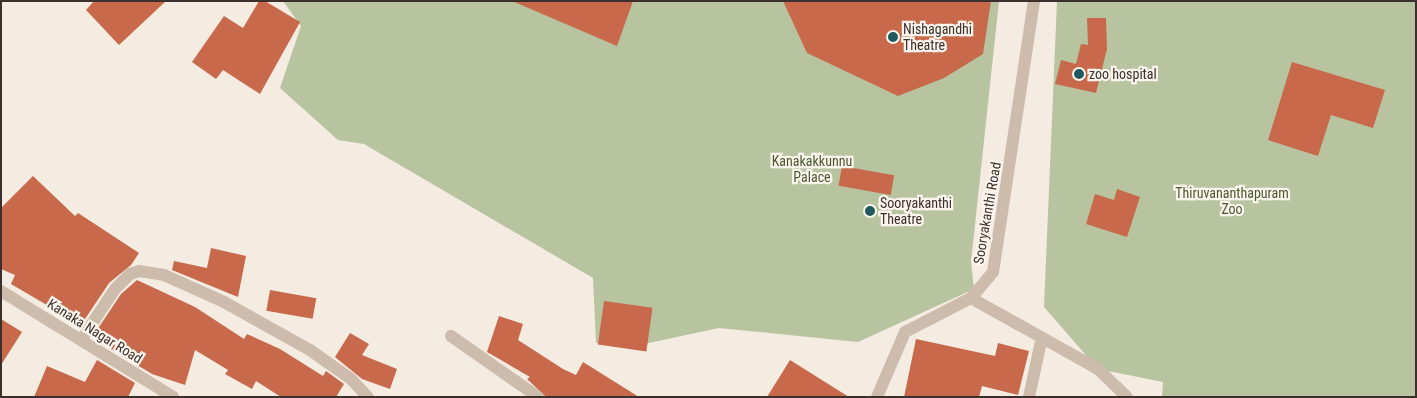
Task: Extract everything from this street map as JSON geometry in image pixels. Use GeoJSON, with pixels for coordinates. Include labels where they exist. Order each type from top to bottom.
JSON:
{"type":"FeatureCollection","features":[{"type":"Feature","properties":{"kind":"street","name":"Sooryakanthi Road"},"geometry":{"type":"LineString","coordinates":[[971,298],[993,272],[1034,1]]}},
{"type":"Feature","properties":{"kind":"street"},"geometry":{"type":"LineString","coordinates":[[80,340],[114,289],[130,274],[139,271],[164,275],[224,302],[310,350],[351,379],[368,397]]}},
{"type":"Feature","properties":{"kind":"street","name":"Kanaka Nagar Road"},"geometry":{"type":"LineString","coordinates":[[1,291],[173,397]]}},
{"type":"Feature","properties":{"kind":"street"},"geometry":{"type":"LineString","coordinates":[[877,397],[905,332],[971,298],[1098,369],[1127,397]]}},
{"type":"Feature","properties":{"kind":"street"},"geometry":{"type":"LineString","coordinates":[[451,336],[538,397]]}},
{"type":"Feature","properties":{"kind":"street"},"geometry":{"type":"LineString","coordinates":[[1028,397],[1042,338]]}},
{"type":"Feature","properties":{"kind":"green space","name":"Kanakakkunnu Palace"},"geometry":{"type":"Polygon","coordinates":[[[283,1],[999,1],[971,262],[974,289],[858,342],[719,328],[644,344],[596,343],[593,278],[364,144],[338,140],[280,88],[301,26],[283,1]]]}},
{"type":"Feature","properties":{"kind":"green space","name":"Thiruvananthapuram Zoo"},"geometry":{"type":"Polygon","coordinates":[[[1057,1],[1416,1],[1416,397],[1162,397],[1163,382],[1098,369],[1044,307],[1057,1]]]}},
{"type":"Feature","properties":{"kind":"building"},"geometry":{"type":"Polygon","coordinates":[[[94,1],[166,1],[119,45],[86,10],[94,1]]]}},
{"type":"Feature","properties":{"kind":"building"},"geometry":{"type":"Polygon","coordinates":[[[259,1],[265,1],[300,22],[260,94],[223,70],[216,79],[192,62],[224,16],[243,28],[259,1]]]}},
{"type":"Feature","properties":{"kind":"building"},"geometry":{"type":"Polygon","coordinates":[[[512,1],[633,1],[617,46],[512,1]]]}},
{"type":"Feature","properties":{"kind":"building","name":"Nishagandhi Theatre"},"geometry":{"type":"Polygon","coordinates":[[[783,1],[991,1],[983,54],[944,78],[898,96],[807,53],[783,1]]]}},
{"type":"Feature","properties":{"kind":"building","name":"zoo hospital"},"geometry":{"type":"Polygon","coordinates":[[[1087,18],[1106,18],[1107,49],[1096,93],[1055,84],[1061,60],[1076,64],[1081,44],[1088,45],[1087,18]]]}},
{"type":"Feature","properties":{"kind":"building"},"geometry":{"type":"Polygon","coordinates":[[[1292,62],[1385,90],[1373,128],[1331,115],[1318,156],[1268,140],[1292,62]]]}},
{"type":"Feature","properties":{"kind":"building"},"geometry":{"type":"Polygon","coordinates":[[[842,166],[894,175],[891,195],[839,186],[842,166]]]}},
{"type":"Feature","properties":{"kind":"building"},"geometry":{"type":"Polygon","coordinates":[[[33,176],[75,216],[78,213],[139,253],[131,265],[109,283],[81,325],[11,284],[15,275],[1,269],[1,208],[33,176]]]}},
{"type":"Feature","properties":{"kind":"building"},"geometry":{"type":"Polygon","coordinates":[[[1117,189],[1140,197],[1127,237],[1086,224],[1095,194],[1114,200],[1117,189]]]}},
{"type":"Feature","properties":{"kind":"building"},"geometry":{"type":"Polygon","coordinates":[[[211,248],[246,256],[238,297],[172,270],[174,261],[207,268],[211,248]]]}},
{"type":"Feature","properties":{"kind":"building"},"geometry":{"type":"Polygon","coordinates":[[[137,280],[195,307],[244,339],[247,334],[280,349],[323,376],[326,371],[344,384],[336,397],[281,397],[256,381],[252,389],[225,374],[228,370],[195,350],[185,385],[152,374],[98,341],[100,336],[95,333],[121,294],[137,280]]]}},
{"type":"Feature","properties":{"kind":"building"},"geometry":{"type":"Polygon","coordinates":[[[270,290],[316,298],[313,319],[266,311],[270,290]]]}},
{"type":"Feature","properties":{"kind":"building"},"geometry":{"type":"Polygon","coordinates":[[[604,301],[653,308],[646,351],[598,345],[604,301]]]}},
{"type":"Feature","properties":{"kind":"building"},"geometry":{"type":"Polygon","coordinates":[[[499,316],[523,324],[518,340],[563,369],[576,375],[583,362],[639,397],[546,397],[527,379],[530,377],[487,352],[499,316]]]}},
{"type":"Feature","properties":{"kind":"building"},"geometry":{"type":"Polygon","coordinates":[[[1,319],[22,332],[1,365],[1,319]]]}},
{"type":"Feature","properties":{"kind":"building"},"geometry":{"type":"Polygon","coordinates":[[[350,333],[369,344],[362,355],[397,369],[390,389],[362,379],[335,357],[350,333]]]}},
{"type":"Feature","properties":{"kind":"building"},"geometry":{"type":"Polygon","coordinates":[[[916,339],[995,356],[998,343],[1029,351],[1018,395],[982,386],[979,397],[904,397],[916,339]]]}},
{"type":"Feature","properties":{"kind":"building"},"geometry":{"type":"Polygon","coordinates":[[[97,360],[135,383],[128,397],[34,397],[47,366],[85,382],[97,360]]]}},
{"type":"Feature","properties":{"kind":"building"},"geometry":{"type":"Polygon","coordinates":[[[790,360],[849,397],[767,397],[790,360]]]}},
{"type":"Feature","properties":{"kind":"place","name":"Nishagandhi Theatre"},"geometry":{"type":"Point","coordinates":[893,37]}},
{"type":"Feature","properties":{"kind":"place","name":"zoo hospital"},"geometry":{"type":"Point","coordinates":[1079,74]}},
{"type":"Feature","properties":{"kind":"place","name":"Sooryakanthi Theatre"},"geometry":{"type":"Point","coordinates":[870,211]}}]}
